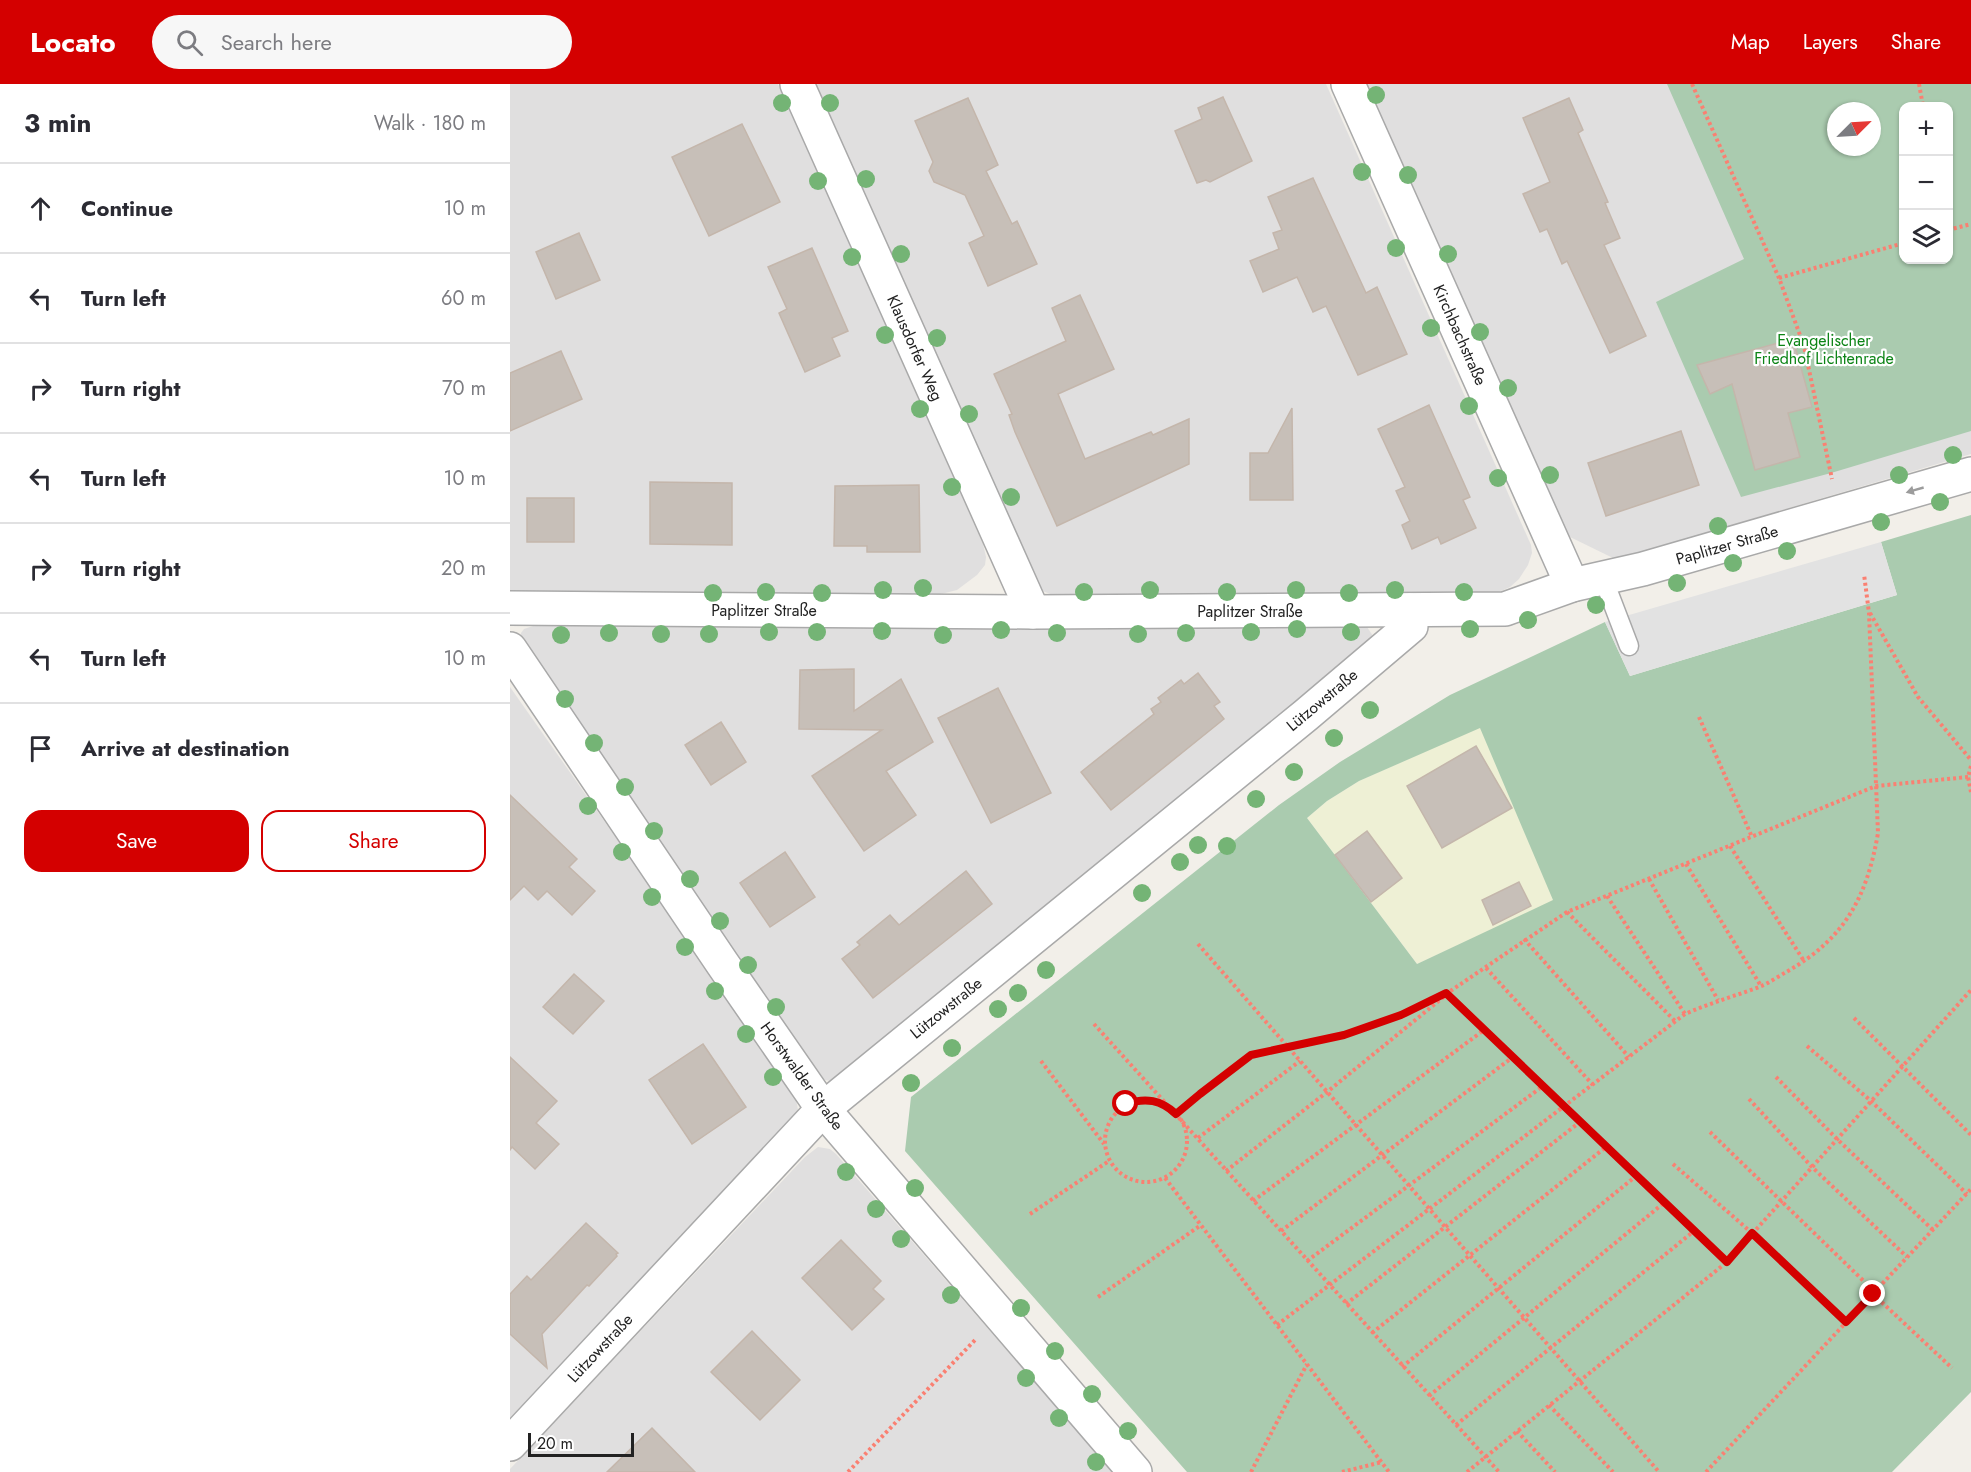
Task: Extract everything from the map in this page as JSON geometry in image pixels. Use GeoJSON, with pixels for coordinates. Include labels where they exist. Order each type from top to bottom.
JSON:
{"type":"FeatureCollection","features":[{"type":"Feature","properties":{"kind":"street","name":"Klausdorfer Weg"},"geometry":{"type":"LineString","coordinates":[[797,84],[1033,612]]}},
{"type":"Feature","properties":{"kind":"street","name":"Kirchbachstraße"},"geometry":{"type":"LineString","coordinates":[[1348,84],[1588,582]]}},
{"type":"Feature","properties":{"kind":"street","name":"Paplitzer Straße"},"geometry":{"type":"LineString","coordinates":[[510,608],[1033,612],[1505,609],[1588,582],[1643,569],[1971,474]]}},
{"type":"Feature","properties":{"kind":"street","name":"Lützowstraße"},"geometry":{"type":"LineString","coordinates":[[510,1444],[823,1109],[1306,715],[1411,626],[1410,610]]}},
{"type":"Feature","properties":{"kind":"street","name":"Horstwalder Straße"},"geometry":{"type":"LineString","coordinates":[[510,649],[823,1109],[1135,1472]]}},
{"type":"Feature","properties":{"kind":"lane"},"geometry":{"type":"LineString","coordinates":[[1588,582],[1629,646]]}},
{"type":"Feature","properties":{"kind":"path"},"geometry":{"type":"LineString","coordinates":[[1692,84],[1779,278],[1804,346],[1838,512]]}},
{"type":"Feature","properties":{"kind":"path"},"geometry":{"type":"LineString","coordinates":[[1919,84],[1922,102]]}},
{"type":"Feature","properties":{"kind":"path"},"geometry":{"type":"LineString","coordinates":[[1953,229],[1971,224]]}},
{"type":"Feature","properties":{"kind":"path"},"geometry":{"type":"LineString","coordinates":[[1779,278],[1899,244]]}},
{"type":"Feature","properties":{"kind":"path"},"geometry":{"type":"LineString","coordinates":[[1277,1325],[1685,1014],[1761,986],[1825,946],[1856,907],[1872,867],[1878,833],[1869,613],[1864,574]]}},
{"type":"Feature","properties":{"kind":"path"},"geometry":{"type":"LineString","coordinates":[[1869,613],[1918,697],[1971,760]]}},
{"type":"Feature","properties":{"kind":"path"},"geometry":{"type":"LineString","coordinates":[[1699,717],[1752,837]]}},
{"type":"Feature","properties":{"kind":"path"},"geometry":{"type":"LineString","coordinates":[[1971,766],[1968,777],[1971,792]]}},
{"type":"Feature","properties":{"kind":"path"},"geometry":{"type":"LineString","coordinates":[[1226,1171],[1446,994],[1567,912],[1876,786],[1968,777]]}},
{"type":"Feature","properties":{"kind":"path"},"geometry":{"type":"LineString","coordinates":[[1730,846],[1804,961]]}},
{"type":"Feature","properties":{"kind":"path"},"geometry":{"type":"LineString","coordinates":[[1686,864],[1761,986]]}},
{"type":"Feature","properties":{"kind":"path"},"geometry":{"type":"LineString","coordinates":[[1649,879],[1718,1000]]}},
{"type":"Feature","properties":{"kind":"path"},"geometry":{"type":"LineString","coordinates":[[1607,896],[1685,1014]]}},
{"type":"Feature","properties":{"kind":"path"},"geometry":{"type":"LineString","coordinates":[[1567,912],[1676,1022]]}},
{"type":"Feature","properties":{"kind":"path"},"geometry":{"type":"LineString","coordinates":[[1524,939],[1629,1057]]}},
{"type":"Feature","properties":{"kind":"path"},"geometry":{"type":"LineString","coordinates":[[1198,944],[1659,1472]]}},
{"type":"Feature","properties":{"kind":"path"},"geometry":{"type":"LineString","coordinates":[[1486,968],[1593,1085]]}},
{"type":"Feature","properties":{"kind":"path"},"geometry":{"type":"LineString","coordinates":[[1467,1472],[1727,1262],[1971,990]]}},
{"type":"Feature","properties":{"kind":"path"},"geometry":{"type":"LineString","coordinates":[[1176,1114],[1251,1055],[1344,1035],[1401,1015],[1446,994]]}},
{"type":"Feature","properties":{"kind":"path"},"geometry":{"type":"LineString","coordinates":[[1446,994],[1727,1262]]}},
{"type":"Feature","properties":{"kind":"path"},"geometry":{"type":"LineString","coordinates":[[1854,1018],[1971,1135]]}},
{"type":"Feature","properties":{"kind":"path"},"geometry":{"type":"LineString","coordinates":[[1094,1024],[1499,1472]]}},
{"type":"Feature","properties":{"kind":"path"},"geometry":{"type":"LineString","coordinates":[[1253,1201],[1484,1030]]}},
{"type":"Feature","properties":{"kind":"path"},"geometry":{"type":"LineString","coordinates":[[1807,1047],[1870,1101],[1967,1194]]}},
{"type":"Feature","properties":{"kind":"path"},"geometry":{"type":"LineString","coordinates":[[1280,1231],[1514,1058]]}},
{"type":"Feature","properties":{"kind":"path"},"geometry":{"type":"LineString","coordinates":[[1041,1061],[1105,1145]]}},
{"type":"Feature","properties":{"kind":"path"},"geometry":{"type":"LineString","coordinates":[[1198,1138],[1300,1061]]}},
{"type":"Feature","properties":{"kind":"path"},"geometry":{"type":"LineString","coordinates":[[1776,1077],[1837,1139],[1933,1230]]}},
{"type":"Feature","properties":{"kind":"path"},"geometry":{"type":"LineString","coordinates":[[1307,1261],[1543,1086]]}},
{"type":"Feature","properties":{"kind":"path"},"geometry":{"type":"LineString","coordinates":[[1749,1099],[1812,1167],[1907,1257]]}},
{"type":"Feature","properties":{"kind":"path"},"geometry":{"type":"LineString","coordinates":[[1136,1101],[1158,1101],[1168,1106],[1176,1114],[1183,1122],[1186,1132],[1185,1154],[1174,1172],[1166,1178],[1144,1183],[1133,1181],[1115,1170],[1109,1161],[1105,1145],[1106,1129],[1110,1119],[1126,1104],[1136,1101]]}},
{"type":"Feature","properties":{"kind":"path"},"geometry":{"type":"LineString","coordinates":[[1346,1304],[1580,1122]]}},
{"type":"Feature","properties":{"kind":"path"},"geometry":{"type":"LineString","coordinates":[[1710,1132],[1952,1368]]}},
{"type":"Feature","properties":{"kind":"path"},"geometry":{"type":"LineString","coordinates":[[1372,1333],[1606,1147]]}},
{"type":"Feature","properties":{"kind":"path"},"geometry":{"type":"LineString","coordinates":[[1030,1214],[1109,1161]]}},
{"type":"Feature","properties":{"kind":"path"},"geometry":{"type":"LineString","coordinates":[[1673,1164],[1752,1233],[1846,1322]]}},
{"type":"Feature","properties":{"kind":"path"},"geometry":{"type":"LineString","coordinates":[[1402,1367],[1636,1176]]}},
{"type":"Feature","properties":{"kind":"path"},"geometry":{"type":"LineString","coordinates":[[1166,1178],[1389,1472]]}},
{"type":"Feature","properties":{"kind":"path"},"geometry":{"type":"LineString","coordinates":[[1706,1472],[1971,1189]]}},
{"type":"Feature","properties":{"kind":"path"},"geometry":{"type":"LineString","coordinates":[[1429,1396],[1665,1202]]}},
{"type":"Feature","properties":{"kind":"path"},"geometry":{"type":"LineString","coordinates":[[1098,1297],[1201,1225]]}},
{"type":"Feature","properties":{"kind":"path"},"geometry":{"type":"LineString","coordinates":[[1456,1425],[1694,1231]]}},
{"type":"Feature","properties":{"kind":"path"},"geometry":{"type":"LineString","coordinates":[[848,1472],[999,1315]]}},
{"type":"Feature","properties":{"kind":"path"},"geometry":{"type":"LineString","coordinates":[[1251,1472],[1307,1364]]}},
{"type":"Feature","properties":{"kind":"path"},"geometry":{"type":"LineString","coordinates":[[1549,1405],[1613,1472]]}},
{"type":"Feature","properties":{"kind":"path"},"geometry":{"type":"LineString","coordinates":[[1517,1431],[1555,1472]]}},
{"type":"Feature","properties":{"kind":"path"},"geometry":{"type":"LineString","coordinates":[[1342,1472],[1382,1462]]}},
{"type":"Feature","properties":{"kind":"shaded area"},"geometry":{"type":"Polygon","coordinates":[[[510,84],[778,84],[983,544],[985,565],[977,575],[957,590],[929,597],[510,593],[510,84]]]}},
{"type":"Feature","properties":{"kind":"shaded area"},"geometry":{"type":"Polygon","coordinates":[[[815,84],[1326,84],[1531,545],[1532,553],[1528,565],[1519,579],[1510,587],[1499,592],[1486,594],[1055,596],[1033,587],[815,84]]]}},
{"type":"Feature","properties":{"kind":"shaded area"},"geometry":{"type":"Polygon","coordinates":[[[1365,84],[1971,84],[1971,454],[1624,557],[1613,558],[1570,537],[1563,531],[1365,84]]]}},
{"type":"Feature","properties":{"kind":"shaded area"},"geometry":{"type":"Polygon","coordinates":[[[1881,542],[1897,595],[1630,676],[1605,622],[1881,542]]]}},
{"type":"Feature","properties":{"kind":"shaded area"},"geometry":{"type":"Polygon","coordinates":[[[536,625],[1361,626],[1367,627],[1373,636],[1373,641],[831,1081],[819,1075],[531,658],[521,640],[521,633],[524,629],[536,625]]]}},
{"type":"Feature","properties":{"kind":"shaded area"},"geometry":{"type":"Polygon","coordinates":[[[510,687],[790,1085],[798,1110],[795,1123],[510,1431],[510,687]]]}},
{"type":"Feature","properties":{"kind":"shaded area"},"geometry":{"type":"Polygon","coordinates":[[[818,1147],[830,1149],[836,1154],[1113,1472],[510,1472],[510,1469],[805,1157],[818,1147]]]}},
{"type":"Feature","properties":{"kind":"green space","name":"Evangelischer Friedhof Lichtenrade"},"geometry":{"type":"Polygon","coordinates":[[[1667,84],[1971,84],[1971,431],[1741,497],[1656,302],[1744,259],[1667,84]]]}},
{"type":"Feature","properties":{"kind":"green space"},"geometry":{"type":"Polygon","coordinates":[[[1971,515],[1971,1392],[1892,1472],[1187,1472],[905,1151],[911,1097],[1279,805],[1340,762],[1450,695],[1605,622],[1630,676],[1897,595],[1881,542],[1971,515]],[[1480,728],[1359,781],[1327,801],[1307,818],[1417,964],[1553,900],[1480,728]]]}},
{"type":"Feature","properties":{"kind":"green space"},"geometry":{"type":"Polygon","coordinates":[[[1480,727],[1554,901],[1417,964],[1307,818],[1327,801],[1359,781],[1480,727]]]}},
{"type":"Feature","properties":{"kind":"building"},"geometry":{"type":"Polygon","coordinates":[[[1223,97],[1252,161],[1210,182],[1206,180],[1197,183],[1175,131],[1202,119],[1198,108],[1223,97]]]}},
{"type":"Feature","properties":{"kind":"building"},"geometry":{"type":"Polygon","coordinates":[[[968,98],[998,165],[986,171],[1012,224],[1017,221],[1037,264],[988,286],[969,243],[984,236],[965,195],[934,182],[929,171],[933,162],[915,121],[968,98]]]}},
{"type":"Feature","properties":{"kind":"building"},"geometry":{"type":"Polygon","coordinates":[[[1569,98],[1583,130],[1578,133],[1608,202],[1605,203],[1620,238],[1604,245],[1646,336],[1610,353],[1567,261],[1562,264],[1547,229],[1540,232],[1523,194],[1550,182],[1523,118],[1569,98]]]}},
{"type":"Feature","properties":{"kind":"building"},"geometry":{"type":"Polygon","coordinates":[[[742,124],[780,202],[709,236],[672,157],[742,124]]]}},
{"type":"Feature","properties":{"kind":"building"},"geometry":{"type":"Polygon","coordinates":[[[1313,178],[1366,293],[1377,287],[1407,354],[1358,375],[1326,306],[1313,312],[1297,277],[1263,292],[1250,261],[1279,249],[1273,233],[1282,230],[1268,197],[1313,178]]]}},
{"type":"Feature","properties":{"kind":"building"},"geometry":{"type":"Polygon","coordinates":[[[579,233],[600,280],[556,299],[536,252],[579,233]]]}},
{"type":"Feature","properties":{"kind":"building"},"geometry":{"type":"Polygon","coordinates":[[[812,248],[848,331],[832,338],[840,356],[805,372],[779,313],[787,309],[768,267],[812,248]]]}},
{"type":"Feature","properties":{"kind":"building"},"geometry":{"type":"Polygon","coordinates":[[[1080,295],[1114,369],[1058,394],[1085,459],[1151,432],[1153,435],[1189,419],[1189,464],[1057,526],[1015,432],[1009,415],[1012,414],[994,374],[1066,341],[1052,308],[1080,295]]]}},
{"type":"Feature","properties":{"kind":"building"},"geometry":{"type":"Polygon","coordinates":[[[1793,339],[1812,407],[1788,413],[1800,457],[1755,470],[1732,384],[1710,394],[1697,365],[1793,339]]]}},
{"type":"Feature","properties":{"kind":"building"},"geometry":{"type":"Polygon","coordinates":[[[561,351],[582,399],[510,431],[510,373],[561,351]]]}},
{"type":"Feature","properties":{"kind":"building"},"geometry":{"type":"Polygon","coordinates":[[[1429,405],[1470,497],[1463,500],[1476,528],[1441,544],[1438,537],[1412,549],[1402,525],[1410,521],[1396,491],[1405,487],[1378,429],[1429,405]]]}},
{"type":"Feature","properties":{"kind":"building"},"geometry":{"type":"Polygon","coordinates":[[[1292,408],[1293,500],[1250,500],[1250,453],[1268,453],[1292,408]]]}},
{"type":"Feature","properties":{"kind":"building"},"geometry":{"type":"Polygon","coordinates":[[[1681,431],[1699,485],[1606,516],[1588,463],[1681,431]]]}},
{"type":"Feature","properties":{"kind":"building"},"geometry":{"type":"Polygon","coordinates":[[[650,482],[732,483],[732,545],[650,544],[650,482]]]}},
{"type":"Feature","properties":{"kind":"building"},"geometry":{"type":"Polygon","coordinates":[[[919,485],[920,552],[867,552],[867,546],[834,546],[835,486],[919,485]]]}},
{"type":"Feature","properties":{"kind":"building"},"geometry":{"type":"Polygon","coordinates":[[[527,498],[574,498],[574,542],[527,542],[527,498]]]}},
{"type":"Feature","properties":{"kind":"building"},"geometry":{"type":"Polygon","coordinates":[[[854,669],[854,711],[901,679],[933,742],[886,771],[916,815],[864,851],[812,776],[882,730],[799,729],[800,670],[854,669]]]}},
{"type":"Feature","properties":{"kind":"building"},"geometry":{"type":"Polygon","coordinates":[[[1198,673],[1220,702],[1214,706],[1224,719],[1111,810],[1081,772],[1154,714],[1151,709],[1161,702],[1158,698],[1181,680],[1184,684],[1198,673]]]}},
{"type":"Feature","properties":{"kind":"building"},"geometry":{"type":"Polygon","coordinates":[[[998,688],[1051,793],[991,823],[938,718],[998,688]]]}},
{"type":"Feature","properties":{"kind":"building"},"geometry":{"type":"Polygon","coordinates":[[[721,722],[746,762],[711,785],[685,745],[721,722]]]}},
{"type":"Feature","properties":{"kind":"building"},"geometry":{"type":"Polygon","coordinates":[[[1476,746],[1512,808],[1442,848],[1407,786],[1476,746]]]}},
{"type":"Feature","properties":{"kind":"building"},"geometry":{"type":"Polygon","coordinates":[[[510,795],[577,859],[569,867],[595,891],[572,915],[547,891],[538,900],[524,886],[510,900],[510,795]]]}},
{"type":"Feature","properties":{"kind":"building"},"geometry":{"type":"Polygon","coordinates":[[[1367,831],[1402,878],[1371,902],[1335,855],[1367,831]]]}},
{"type":"Feature","properties":{"kind":"building"},"geometry":{"type":"Polygon","coordinates":[[[785,852],[815,897],[770,927],[740,883],[785,852]]]}},
{"type":"Feature","properties":{"kind":"building"},"geometry":{"type":"Polygon","coordinates":[[[966,871],[992,904],[873,998],[842,959],[860,945],[857,942],[890,915],[899,925],[966,871]]]}},
{"type":"Feature","properties":{"kind":"building"},"geometry":{"type":"Polygon","coordinates":[[[1519,882],[1531,906],[1493,925],[1482,900],[1519,882]]]}},
{"type":"Feature","properties":{"kind":"building"},"geometry":{"type":"Polygon","coordinates":[[[574,974],[604,1001],[573,1034],[543,1007],[574,974]]]}},
{"type":"Feature","properties":{"kind":"building"},"geometry":{"type":"Polygon","coordinates":[[[703,1044],[746,1107],[692,1144],[649,1080],[703,1044]]]}},
{"type":"Feature","properties":{"kind":"building"},"geometry":{"type":"Polygon","coordinates":[[[510,1057],[557,1101],[536,1123],[559,1144],[535,1169],[512,1147],[510,1150],[510,1057]]]}},
{"type":"Feature","properties":{"kind":"building"},"geometry":{"type":"Polygon","coordinates":[[[586,1223],[618,1253],[542,1334],[547,1368],[510,1334],[510,1294],[527,1276],[531,1280],[586,1223]]]}},
{"type":"Feature","properties":{"kind":"building"},"geometry":{"type":"Polygon","coordinates":[[[841,1240],[881,1281],[873,1289],[884,1299],[852,1330],[802,1278],[841,1240]]]}},
{"type":"Feature","properties":{"kind":"building"},"geometry":{"type":"Polygon","coordinates":[[[752,1331],[800,1380],[760,1420],[711,1372],[752,1331]]]}},
{"type":"Feature","properties":{"kind":"building"},"geometry":{"type":"Polygon","coordinates":[[[652,1428],[695,1472],[607,1472],[652,1428]]]}},
{"type":"Feature","properties":{"kind":"route"},"geometry":{"type":"LineString","coordinates":[[1126,1104],[1136,1101],[1158,1101],[1168,1106],[1176,1114],[1251,1055],[1344,1035],[1401,1015],[1446,993],[1727,1262],[1752,1233],[1846,1322],[1873,1294]]}}]}
